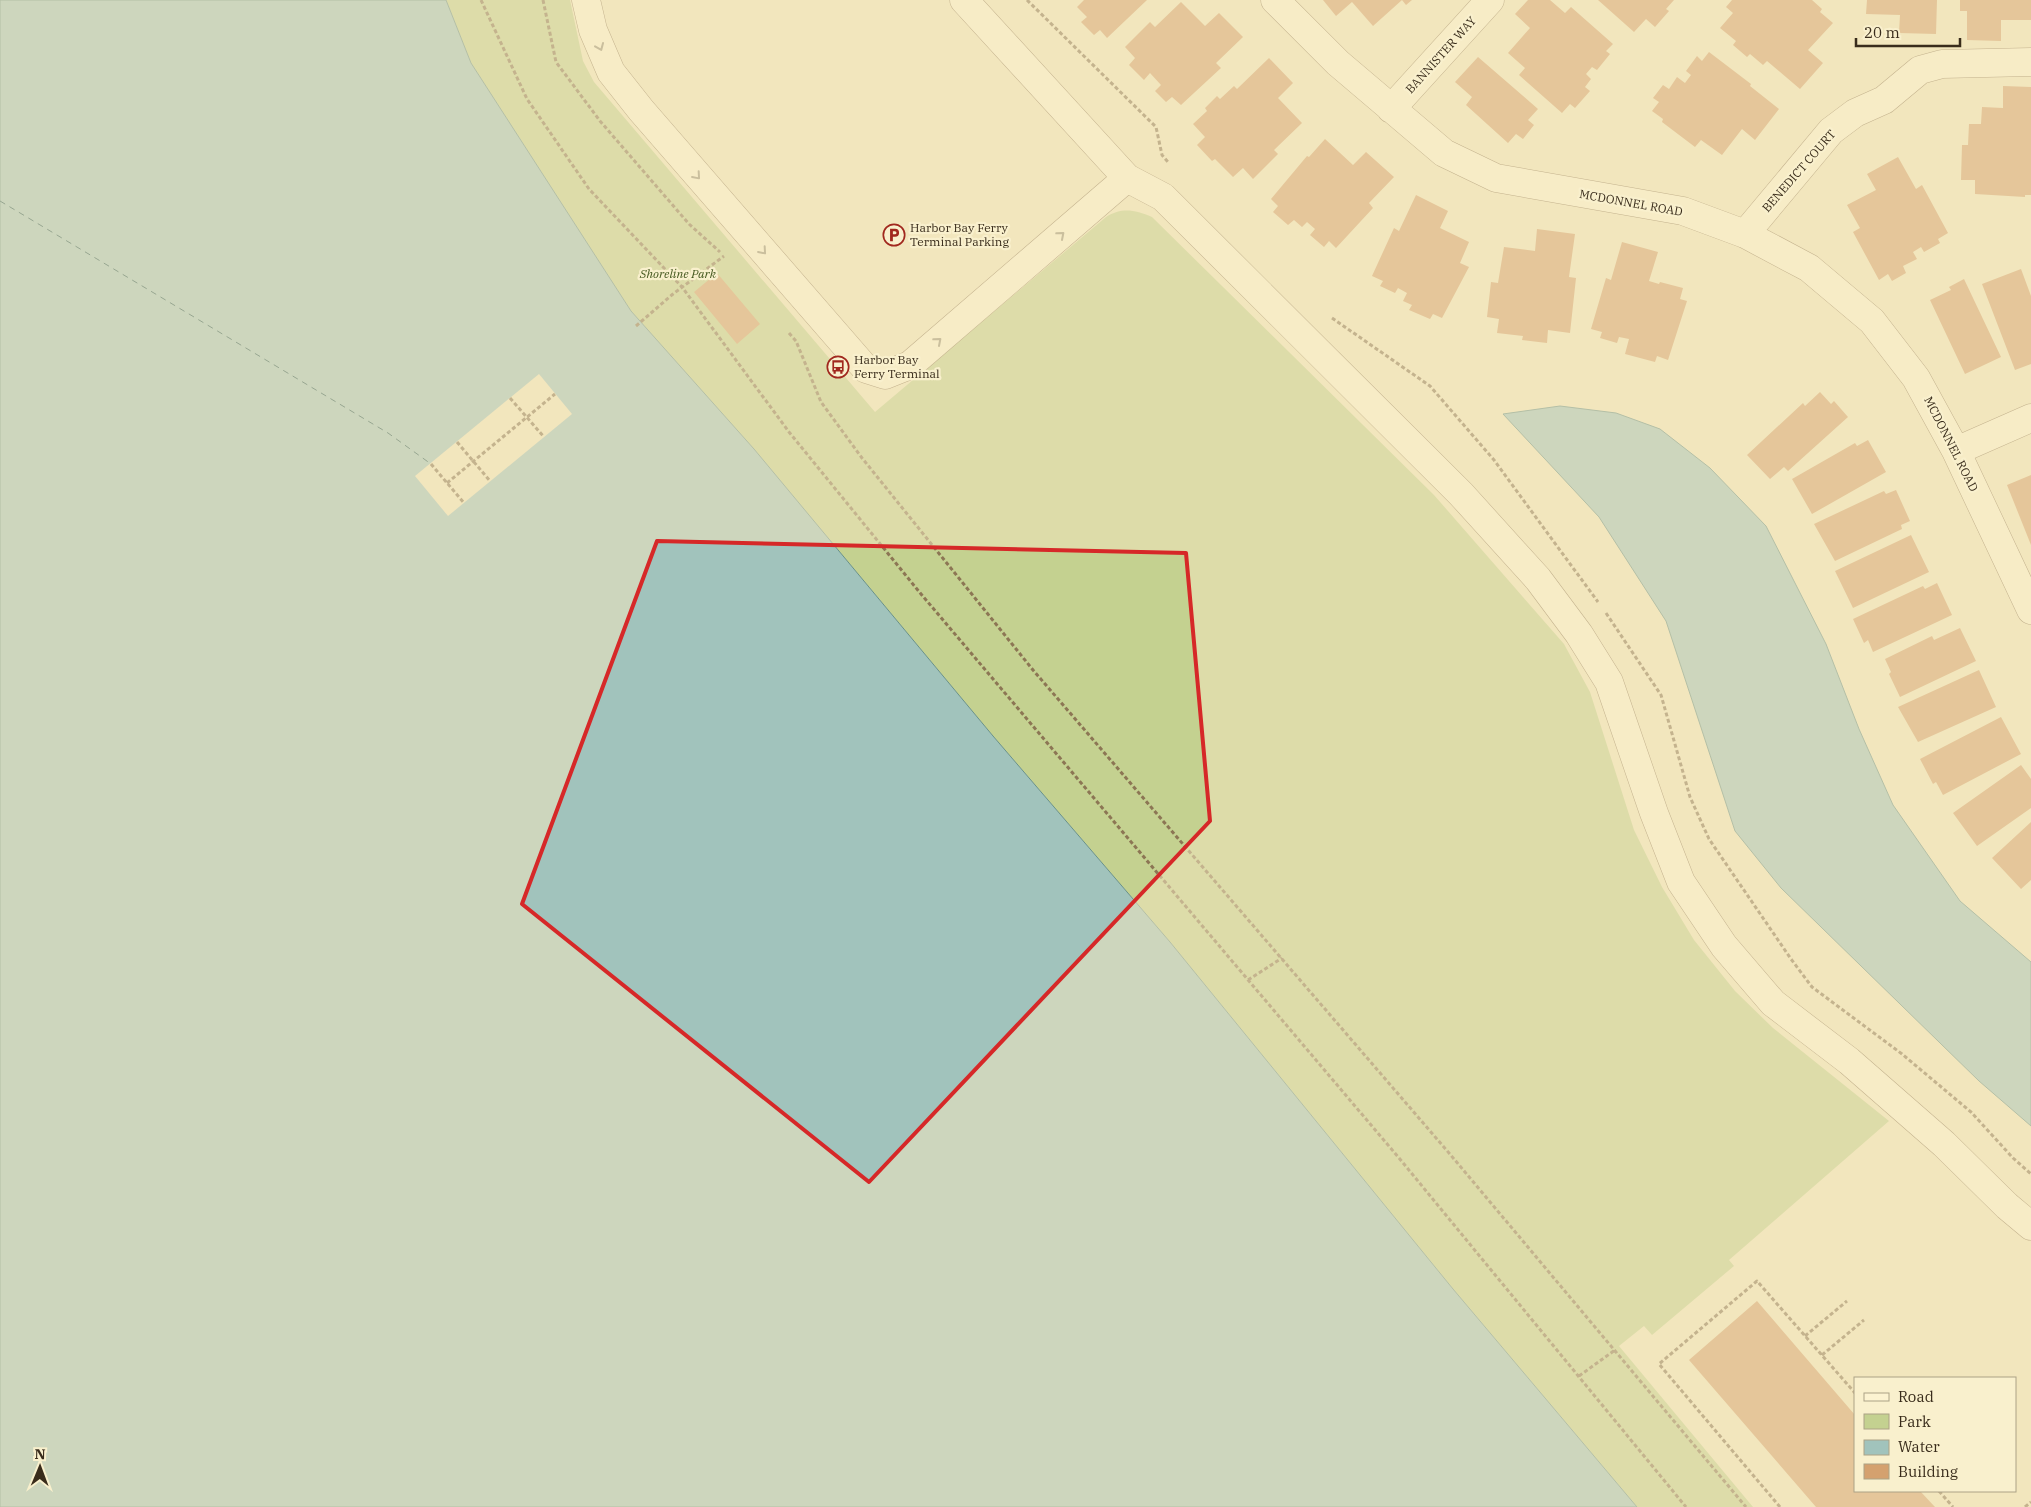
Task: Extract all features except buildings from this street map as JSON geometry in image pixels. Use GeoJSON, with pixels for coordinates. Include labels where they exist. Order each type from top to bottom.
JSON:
{"type":"FeatureCollection","features":[{"type":"Feature","properties":{"kind":"street"},"geometry":{"type":"LineString","coordinates":[[586,0],[593,30],[611,72],[641,110],[854,356],[866,368],[884,375],[910,365],[1127,178]]}},
{"type":"Feature","properties":{"kind":"street"},"geometry":{"type":"LineString","coordinates":[[964,0],[1127,178],[1163,197],[1461,494],[1538,579],[1579,634],[1609,682],[1654,813],[1681,882],[1724,946],[1773,1003],[1849,1061],[1944,1144],[2007,1206],[2031,1226]]}},
{"type":"Feature","properties":{"kind":"street","name":"MCDONNEL ROAD"},"geometry":{"type":"LineString","coordinates":[[1275,0],[1338,63],[1444,154],[1496,178],[1683,211],[1745,234],[1809,268],[1872,321],[1916,378],[1956,451],[2031,610]]}},
{"type":"Feature","properties":{"kind":"street","name":"BANNISTER WAY"},"geometry":{"type":"LineString","coordinates":[[1391,109],[1490,0]]}},
{"type":"Feature","properties":{"kind":"street","name":"BENEDICT COURT"},"geometry":{"type":"LineString","coordinates":[[1745,234],[1831,131],[1855,113],[1884,100],[1920,70],[1942,64],[2031,62]]}},
{"type":"Feature","properties":{"kind":"street"},"geometry":{"type":"LineString","coordinates":[[1956,451],[2031,418]]}},
{"type":"Feature","properties":{"kind":"path"},"geometry":{"type":"LineString","coordinates":[[481,0],[527,98],[589,189],[682,287],[789,432],[921,594],[1248,980],[1686,1507]]}},
{"type":"Feature","properties":{"kind":"path"},"geometry":{"type":"LineString","coordinates":[[544,0],[556,62],[600,121],[689,224],[724,256],[730,264]]}},
{"type":"Feature","properties":{"kind":"path"},"geometry":{"type":"LineString","coordinates":[[636,326],[682,287],[724,256]]}},
{"type":"Feature","properties":{"kind":"path"},"geometry":{"type":"LineString","coordinates":[[785,328],[796,341],[821,402],[862,458],[1033,670],[1282,958],[1746,1507]]}},
{"type":"Feature","properties":{"kind":"path"},"geometry":{"type":"LineString","coordinates":[[447,483],[555,394]]}},
{"type":"Feature","properties":{"kind":"path"},"geometry":{"type":"LineString","coordinates":[[510,398],[544,437]]}},
{"type":"Feature","properties":{"kind":"path"},"geometry":{"type":"LineString","coordinates":[[457,442],[490,481]]}},
{"type":"Feature","properties":{"kind":"path"},"geometry":{"type":"LineString","coordinates":[[431,464],[464,503]]}},
{"type":"Feature","properties":{"kind":"path"},"geometry":{"type":"LineString","coordinates":[[1248,980],[1282,958]]}},
{"type":"Feature","properties":{"kind":"path"},"geometry":{"type":"LineString","coordinates":[[1780,1507],[1660,1364],[1757,1281],[1854,1392]]}},
{"type":"Feature","properties":{"kind":"path"},"geometry":{"type":"LineString","coordinates":[[1805,1336],[1847,1301]]}},
{"type":"Feature","properties":{"kind":"path"},"geometry":{"type":"LineString","coordinates":[[1822,1355],[1864,1320]]}},
{"type":"Feature","properties":{"kind":"path"},"geometry":{"type":"LineString","coordinates":[[1579,1376],[1615,1350]]}},
{"type":"Feature","properties":{"kind":"path"},"geometry":{"type":"LineString","coordinates":[[1940,1492],[1953,1507]]}},
{"type":"Feature","properties":{"kind":"path"},"geometry":{"type":"LineString","coordinates":[[2024,1507],[2031,1502]]}},
{"type":"Feature","properties":{"kind":"highlighted area"},"geometry":{"type":"Polygon","coordinates":[[[657,541],[1186,553],[1210,821],[869,1182],[522,904],[657,541]]]}},
{"type":"Feature","properties":{"kind":"green space","name":"Shoreline Park"},"geometry":{"type":"Polygon","coordinates":[[[446,0],[570,0],[583,61],[594,82],[875,412],[1106,217],[1118,212],[1129,211],[1152,217],[1434,495],[1564,644],[1590,692],[1634,830],[1662,887],[1694,940],[1735,991],[1773,1028],[1889,1121],[1729,1260],[1734,1266],[1652,1335],[1644,1326],[1619,1346],[1753,1507],[1637,1507],[1453,1289],[1170,942],[993,736],[754,449],[631,311],[471,63],[446,0]]]}},
{"type":"Feature","properties":{"kind":"water"},"geometry":{"type":"Polygon","coordinates":[[[0,0],[446,0],[471,63],[631,311],[754,449],[993,736],[1170,942],[1453,1289],[1637,1507],[0,1507],[0,0]]]}},
{"type":"Feature","properties":{"kind":"water"},"geometry":{"type":"Polygon","coordinates":[[[1560,406],[1616,413],[1660,429],[1710,468],[1766,526],[1826,644],[1859,729],[1893,805],[1960,901],[2031,962],[2031,1126],[1979,1081],[1781,888],[1735,831],[1666,621],[1599,517],[1503,414],[1560,406]]]}},
{"type":"Feature","properties":{"kind":"pier"},"geometry":{"type":"Polygon","coordinates":[[[539,374],[572,414],[448,516],[415,476],[539,374]]]}},
{"type":"Feature","properties":{"kind":"ferry route"},"geometry":{"type":"LineString","coordinates":[[0,201],[388,433],[431,464]]}},
{"type":"Feature","properties":{"kind":"place","name":"Harbor Bay Ferry Terminal Parking"},"geometry":{"type":"Point","coordinates":[894,235]}},
{"type":"Feature","properties":{"kind":"place","name":"Harbor Bay Ferry Terminal"},"geometry":{"type":"Point","coordinates":[838,367]}}]}
